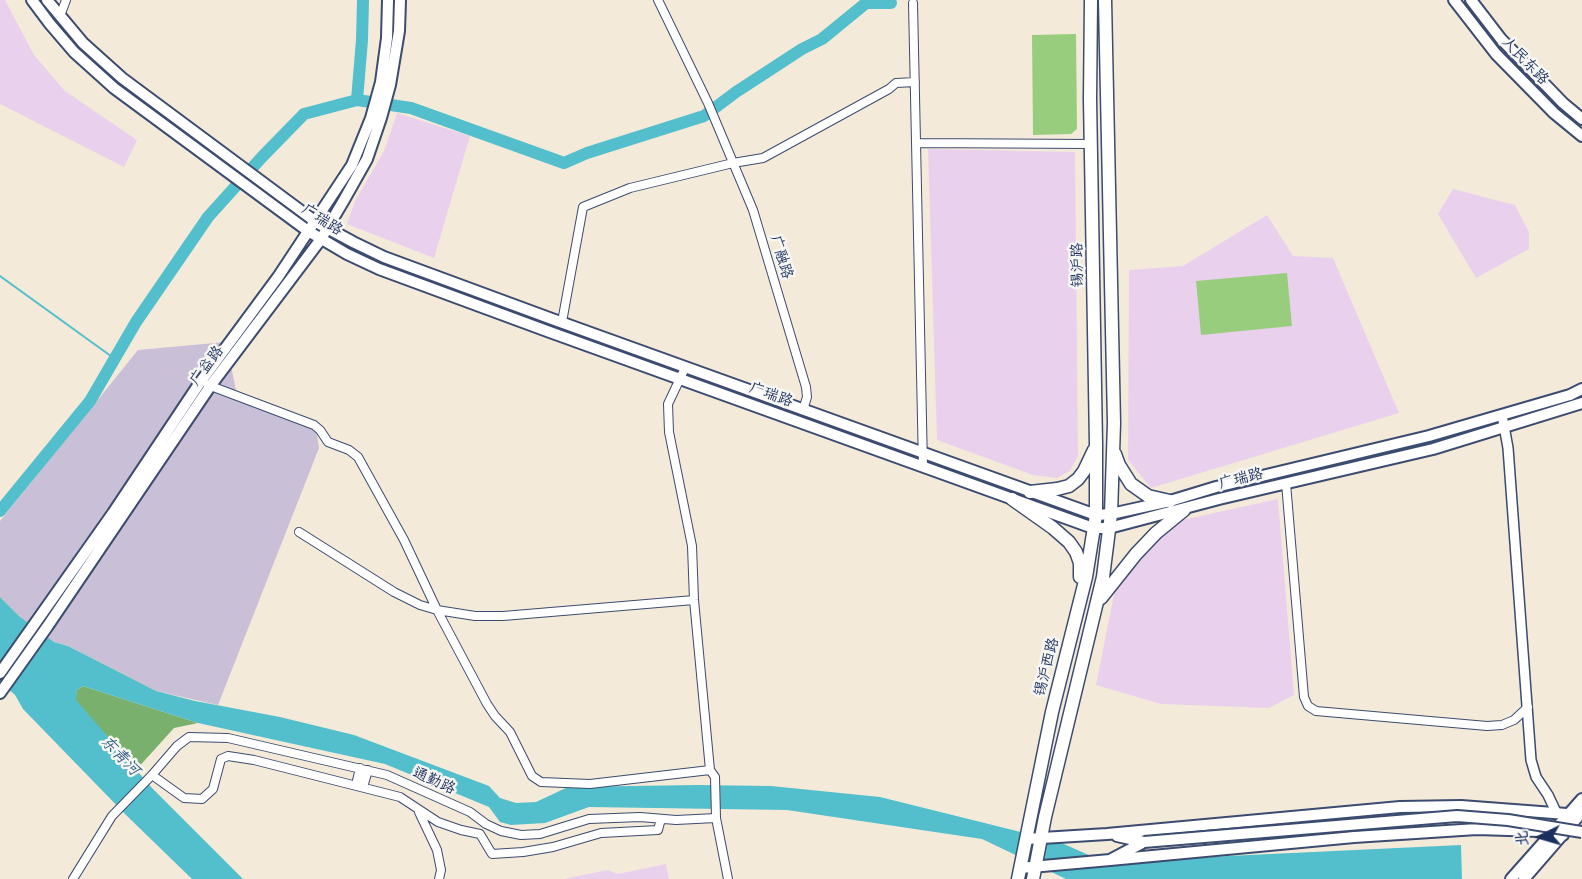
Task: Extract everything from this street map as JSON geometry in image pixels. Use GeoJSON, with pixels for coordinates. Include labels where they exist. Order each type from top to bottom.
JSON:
{"type":"FeatureCollection","features":[{"type":"Feature","properties":{"kind":"main road","name":"广瑞路"},"geometry":{"type":"LineString","coordinates":[[32,0],[50,24],[94,72],[309,231],[379,269],[1093,528],[1109,528],[1433,448],[1582,403]]}},
{"type":"Feature","properties":{"kind":"main road","name":"广瑞路"},"geometry":{"type":"LineString","coordinates":[[47,0],[103,62],[316,222],[384,257],[685,368],[1096,515],[1111,514],[1170,501],[1216,487],[1429,436],[1570,395],[1582,389]]}},
{"type":"Feature","properties":{"kind":"main road"},"geometry":{"type":"LineString","coordinates":[[386,84],[388,0]]}},
{"type":"Feature","properties":{"kind":"main road"},"geometry":{"type":"LineString","coordinates":[[376,118],[399,31],[400,0]]}},
{"type":"Feature","properties":{"kind":"main road","name":"锡沪路"},"geometry":{"type":"LineString","coordinates":[[1091,0],[1096,444],[1096,515],[1093,528]]}},
{"type":"Feature","properties":{"kind":"main road"},"geometry":{"type":"LineString","coordinates":[[1034,874],[1045,818],[1104,577],[1111,514],[1114,452],[1106,0]]}},
{"type":"Feature","properties":{"kind":"main road","name":"人民东路"},"geometry":{"type":"LineString","coordinates":[[1454,0],[1496,54],[1554,113],[1582,136]]}},
{"type":"Feature","properties":{"kind":"main road","name":"人民东路"},"geometry":{"type":"LineString","coordinates":[[1471,0],[1501,39],[1563,103],[1582,119]]}},
{"type":"Feature","properties":{"kind":"main road","name":"广益路"},"geometry":{"type":"LineString","coordinates":[[0,673],[113,513],[199,384],[316,222],[352,165],[376,118]]}},
{"type":"Feature","properties":{"kind":"main road","name":"广益路"},"geometry":{"type":"LineString","coordinates":[[0,693],[211,385],[321,239],[367,159],[376,118]]}},
{"type":"Feature","properties":{"kind":"main road"},"geometry":{"type":"LineString","coordinates":[[1030,492],[1069,486],[1078,480],[1096,444]]}},
{"type":"Feature","properties":{"kind":"main road"},"geometry":{"type":"LineString","coordinates":[[1114,452],[1131,484],[1148,496],[1170,501]]}},
{"type":"Feature","properties":{"kind":"main road"},"geometry":{"type":"LineString","coordinates":[[1012,499],[1069,542],[1080,563],[1082,593]]}},
{"type":"Feature","properties":{"kind":"main road"},"geometry":{"type":"LineString","coordinates":[[1097,604],[1136,554],[1156,533],[1184,510]]}},
{"type":"Feature","properties":{"kind":"main road","name":"锡沪西路"},"geometry":{"type":"LineString","coordinates":[[1019,874],[1052,712],[1082,593],[1093,528]]}},
{"type":"Feature","properties":{"kind":"main road"},"geometry":{"type":"LineString","coordinates":[[1511,879],[1577,813],[1582,799]]}},
{"type":"Feature","properties":{"kind":"main road"},"geometry":{"type":"LineString","coordinates":[[1026,839],[1107,834],[1400,807],[1461,806],[1577,813]]}},
{"type":"Feature","properties":{"kind":"main road"},"geometry":{"type":"LineString","coordinates":[[1107,834],[1144,842],[1457,816],[1508,820],[1582,832]]}},
{"type":"Feature","properties":{"kind":"main road"},"geometry":{"type":"LineString","coordinates":[[1019,874],[1034,874],[1110,860],[1354,837],[1477,829],[1539,831],[1557,834]]}},
{"type":"Feature","properties":{"kind":"main road"},"geometry":{"type":"LineString","coordinates":[[1524,879],[1557,834]]}},
{"type":"Feature","properties":{"kind":"main road"},"geometry":{"type":"LineString","coordinates":[[1110,860],[1144,842]]}},
{"type":"Feature","properties":{"kind":"street"},"geometry":{"type":"LineString","coordinates":[[60,16],[66,0]]}},
{"type":"Feature","properties":{"kind":"street","name":"广融路"},"geometry":{"type":"LineString","coordinates":[[658,0],[708,103],[753,210],[806,387],[807,397],[804,410]]}},
{"type":"Feature","properties":{"kind":"street"},"geometry":{"type":"LineString","coordinates":[[913,3],[923,466]]}},
{"type":"Feature","properties":{"kind":"street"},"geometry":{"type":"LineString","coordinates":[[562,322],[583,207],[630,188],[763,158],[896,83],[915,82]]}},
{"type":"Feature","properties":{"kind":"street"},"geometry":{"type":"LineString","coordinates":[[917,143],[1091,144]]}},
{"type":"Feature","properties":{"kind":"street"},"geometry":{"type":"LineString","coordinates":[[685,368],[668,404],[669,432],[692,546],[694,600],[710,770],[715,777],[716,818],[728,879]]}},
{"type":"Feature","properties":{"kind":"street"},"geometry":{"type":"LineString","coordinates":[[199,384],[211,385],[314,425],[328,442],[349,450],[358,457],[404,540],[436,610],[487,704],[510,732],[532,776],[541,782],[590,784],[710,770]]}},
{"type":"Feature","properties":{"kind":"street"},"geometry":{"type":"LineString","coordinates":[[1502,415],[1506,427],[1532,760],[1536,777],[1556,812]]}},
{"type":"Feature","properties":{"kind":"street"},"geometry":{"type":"LineString","coordinates":[[1286,483],[1304,697],[1308,706],[1316,711],[1486,726],[1502,725],[1515,720],[1528,707]]}},
{"type":"Feature","properties":{"kind":"street"},"geometry":{"type":"LineString","coordinates":[[298,532],[394,592],[436,610],[476,616],[503,616],[694,600]]}},
{"type":"Feature","properties":{"kind":"street","name":"通勤路"},"geometry":{"type":"LineString","coordinates":[[73,879],[112,816],[177,746],[189,737],[228,738],[387,775],[470,812],[486,824],[501,831],[520,835],[540,834],[589,819],[716,818]]}},
{"type":"Feature","properties":{"kind":"street"},"geometry":{"type":"LineString","coordinates":[[152,775],[184,798],[202,799],[213,789],[221,759],[228,756],[254,760],[400,797],[438,822],[480,834],[492,854],[553,847],[601,833],[658,830],[661,819]]}},
{"type":"Feature","properties":{"kind":"street"},"geometry":{"type":"LineString","coordinates":[[360,786],[364,769]]}},
{"type":"Feature","properties":{"kind":"street"},"geometry":{"type":"LineString","coordinates":[[418,810],[437,850],[441,870],[439,879]]}},
{"type":"Feature","properties":{"kind":"shaded area"},"geometry":{"type":"Polygon","coordinates":[[[0,0],[5,0],[34,55],[65,91],[137,140],[124,167],[0,104],[0,0]]]}},
{"type":"Feature","properties":{"kind":"shaded area"},"geometry":{"type":"Polygon","coordinates":[[[397,113],[470,136],[434,258],[347,224],[355,201],[384,151],[397,113]]]}},
{"type":"Feature","properties":{"kind":"shaded area"},"geometry":{"type":"Polygon","coordinates":[[[928,149],[1075,152],[1078,456],[1070,471],[1057,478],[1033,475],[937,440],[928,149]]]}},
{"type":"Feature","properties":{"kind":"shaded area"},"geometry":{"type":"Polygon","coordinates":[[[1453,189],[1515,205],[1529,232],[1529,249],[1476,278],[1438,214],[1453,189]]]}},
{"type":"Feature","properties":{"kind":"shaded area"},"geometry":{"type":"Polygon","coordinates":[[[1267,215],[1293,256],[1333,258],[1399,413],[1151,488],[1128,460],[1129,270],[1183,266],[1267,215]]]}},
{"type":"Feature","properties":{"kind":"shaded area"},"geometry":{"type":"Polygon","coordinates":[[[226,342],[237,395],[316,430],[319,448],[218,705],[156,691],[68,646],[54,642],[19,616],[0,597],[0,521],[138,350],[226,342]]]}},
{"type":"Feature","properties":{"kind":"shaded area"},"geometry":{"type":"Polygon","coordinates":[[[1278,499],[1294,695],[1269,708],[1161,704],[1096,685],[1116,584],[1163,531],[1182,520],[1278,499]]]}},
{"type":"Feature","properties":{"kind":"shaded area"},"geometry":{"type":"Polygon","coordinates":[[[666,864],[669,879],[563,879],[608,870],[618,874],[666,864]]]}},
{"type":"Feature","properties":{"kind":"green space"},"geometry":{"type":"Polygon","coordinates":[[[1076,34],[1077,129],[1071,134],[1033,135],[1032,35],[1076,34]]]}},
{"type":"Feature","properties":{"kind":"green space"},"geometry":{"type":"Polygon","coordinates":[[[1287,273],[1292,326],[1201,335],[1196,281],[1287,273]]]}},
{"type":"Feature","properties":{"kind":"green space"},"geometry":{"type":"Polygon","coordinates":[[[83,686],[198,723],[174,728],[136,770],[75,700],[77,690],[83,686]]]}},
{"type":"Feature","properties":{"kind":"water","name":"东青河"},"geometry":{"type":"Polygon","coordinates":[[[0,597],[19,616],[54,642],[68,646],[156,691],[354,735],[489,786],[500,798],[516,803],[536,802],[568,787],[771,786],[880,797],[1057,841],[1109,864],[1461,845],[1462,879],[1066,879],[982,839],[787,810],[589,807],[545,823],[511,825],[500,822],[489,807],[385,764],[198,723],[83,686],[77,690],[76,700],[152,788],[243,879],[192,879],[126,815],[23,709],[15,695],[0,682],[0,597]]]}},
{"type":"Feature","properties":{"kind":"waterway"},"geometry":{"type":"LineString","coordinates":[[357,100],[363,0]]}},
{"type":"Feature","properties":{"kind":"waterway"},"geometry":{"type":"LineString","coordinates":[[0,511],[90,401],[136,322],[208,217],[304,114],[357,100],[411,108],[564,163],[587,153],[704,116],[736,92],[802,49],[822,39],[866,3],[891,3]]}},
{"type":"Feature","properties":{"kind":"waterway"},"geometry":{"type":"LineString","coordinates":[[0,276],[115,359]]}}]}
